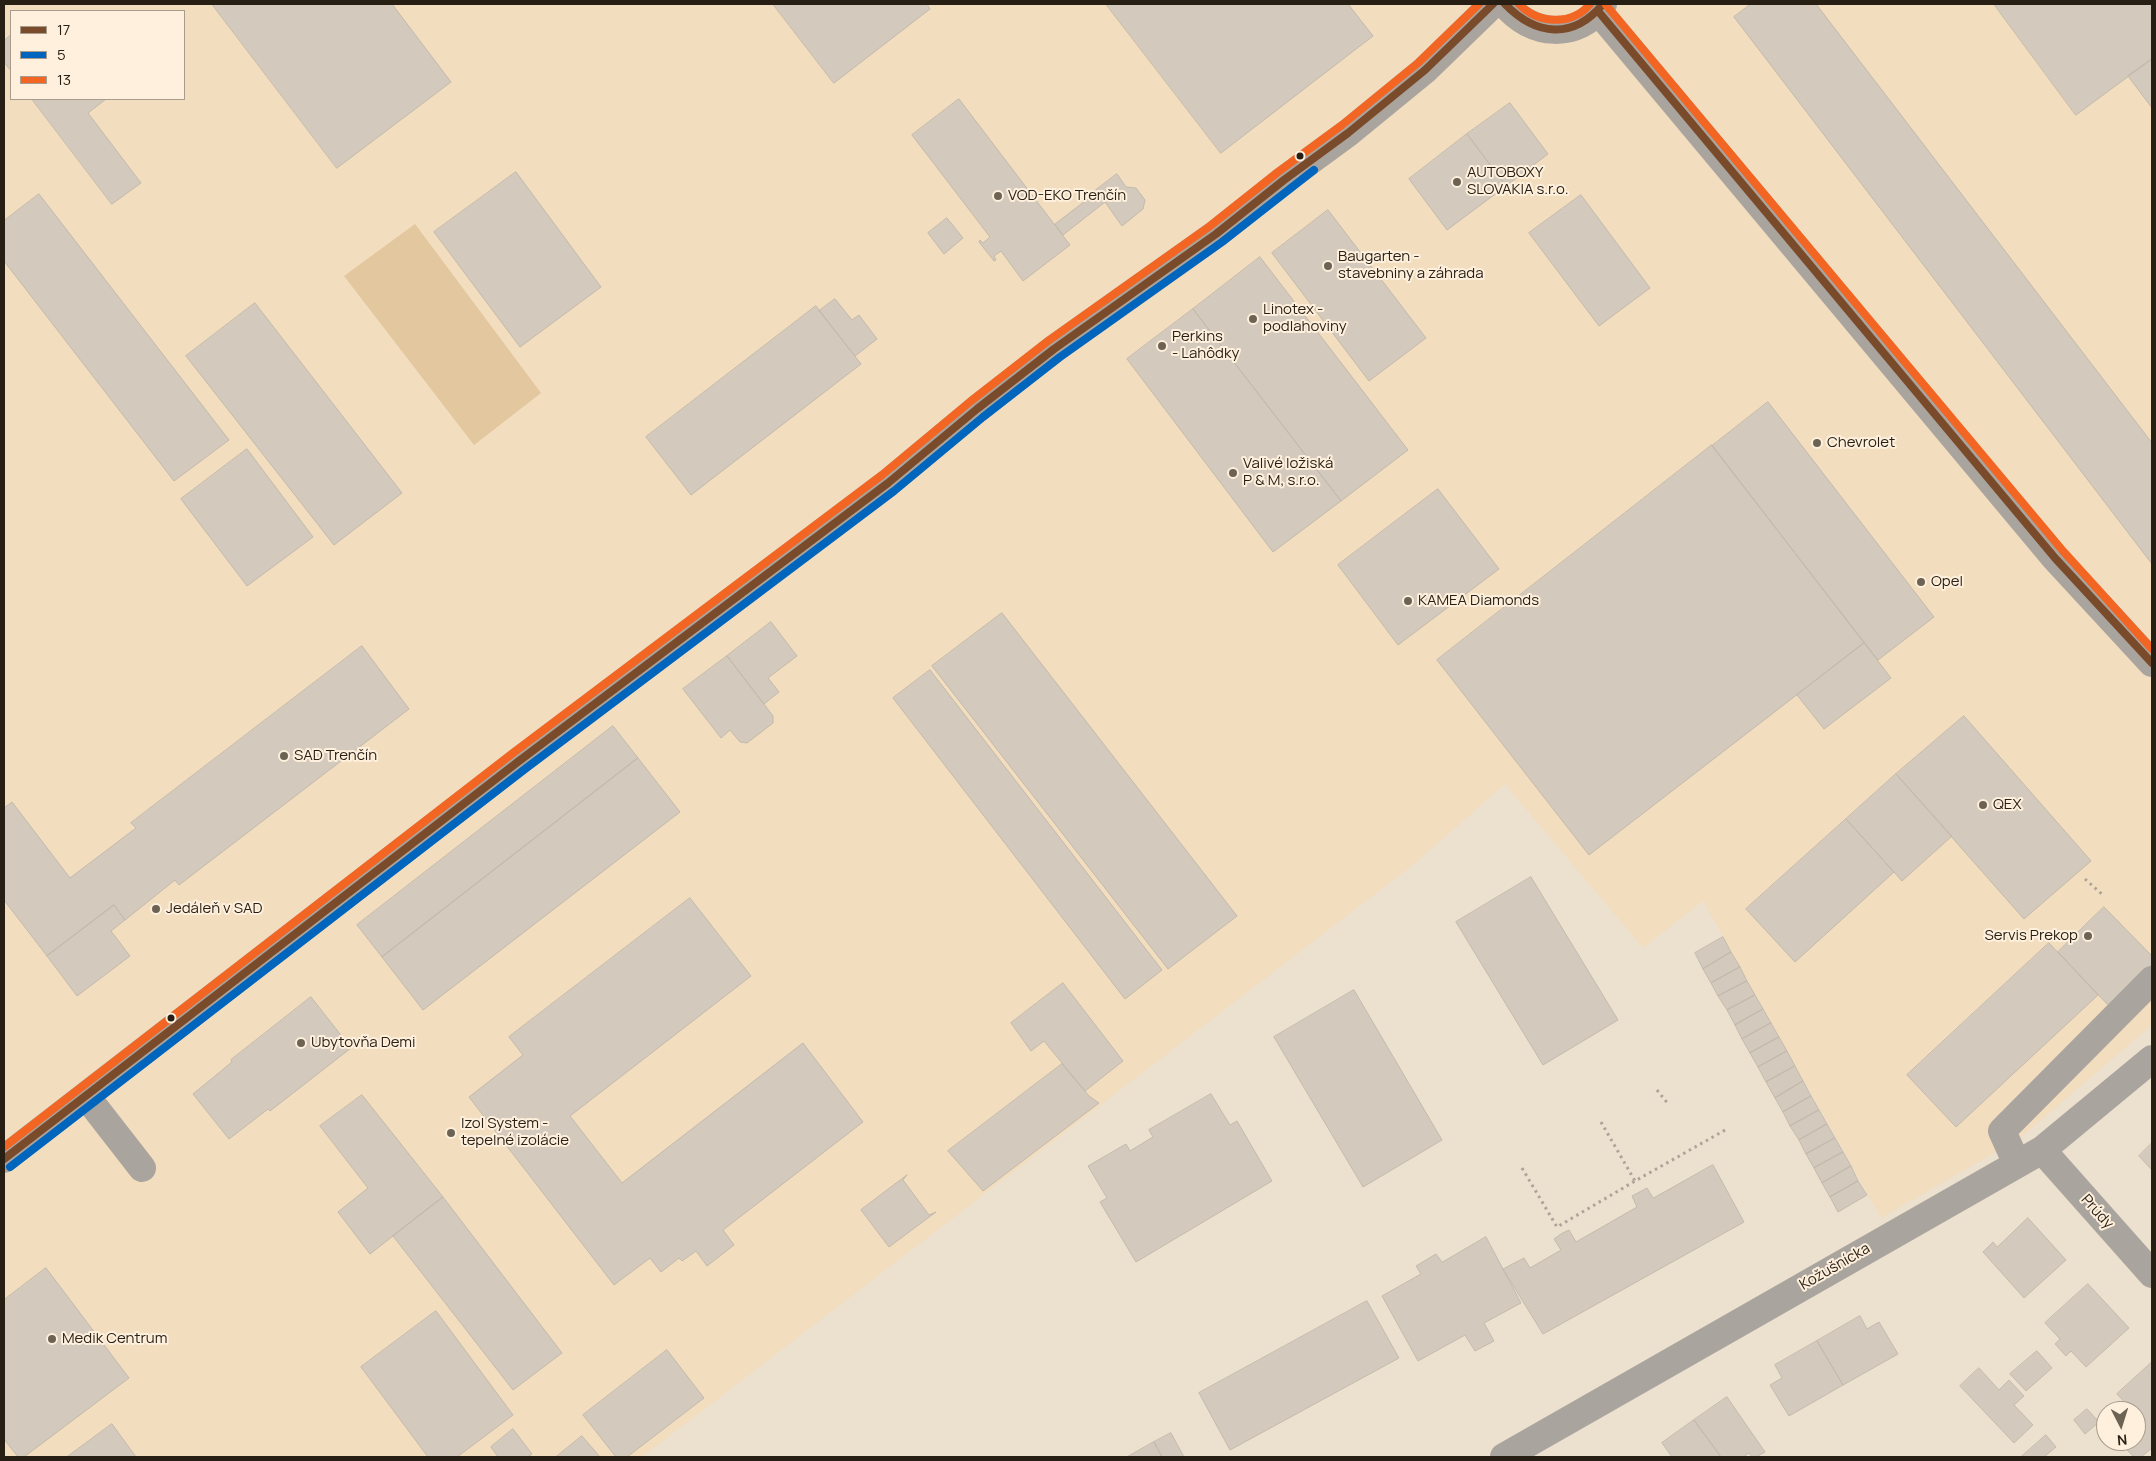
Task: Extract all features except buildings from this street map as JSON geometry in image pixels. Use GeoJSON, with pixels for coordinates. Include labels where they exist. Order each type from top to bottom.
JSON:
{"type":"FeatureCollection","features":[{"type":"Feature","properties":{"kind":"street"},"geometry":{"type":"LineString","coordinates":[[4,1160],[518,761],[888,483],[977,408],[1054,349],[1216,234],[1284,180],[1348,133],[1425,70],[1493,4]]}},
{"type":"Feature","properties":{"kind":"street"},"geometry":{"type":"LineString","coordinates":[[1505,4],[1514,16],[1534,27],[1557,30],[1579,25],[1600,8],[2055,558],[2152,664]]}},
{"type":"Feature","properties":{"kind":"street"},"geometry":{"type":"LineString","coordinates":[[2017,1164],[2002,1130],[2152,980]]}},
{"type":"Feature","properties":{"kind":"street","name":"Kožušnícka"},"geometry":{"type":"LineString","coordinates":[[1504,1457],[2042,1150],[2152,1059]]}},
{"type":"Feature","properties":{"kind":"street"},"geometry":{"type":"LineString","coordinates":[[86,1096],[142,1168]]}},
{"type":"Feature","properties":{"kind":"street","name":"Prúdy"},"geometry":{"type":"LineString","coordinates":[[2042,1150],[2152,1274]]}},
{"type":"Feature","properties":{"kind":"path"},"geometry":{"type":"LineString","coordinates":[[2085,879],[2104,896]]}},
{"type":"Feature","properties":{"kind":"path"},"geometry":{"type":"LineString","coordinates":[[1657,1090],[1669,1104]]}},
{"type":"Feature","properties":{"kind":"path"},"geometry":{"type":"LineString","coordinates":[[1601,1122],[1635,1181]]}},
{"type":"Feature","properties":{"kind":"path"},"geometry":{"type":"LineString","coordinates":[[1522,1168],[1557,1227],[1727,1128]]}},
{"type":"Feature","properties":{"kind":"shaded area"},"geometry":{"type":"Polygon","coordinates":[[[4,4],[2152,4],[2152,1025],[2020,1138],[1881,1218],[1703,901],[1643,948],[1505,784],[1414,864],[642,1457],[4,1457],[4,4]]]}},
{"type":"Feature","properties":{"kind":"shaded area"},"geometry":{"type":"Polygon","coordinates":[[[415,224],[541,393],[474,445],[344,276],[415,224]]]}},
{"type":"Feature","properties":{"kind":"transit line","name":"13"},"geometry":{"type":"LineString","coordinates":[[4,1147],[513,753],[882,475],[971,401],[1048,341],[1210,226],[1278,172],[1342,125],[1418,63],[1479,4]]}},
{"type":"Feature","properties":{"kind":"transit line","name":"17"},"geometry":{"type":"LineString","coordinates":[[4,1159],[519,761],[888,483],[977,409],[1054,349],[1216,234],[1284,180],[1348,133],[1425,70],[1493,4]]}},
{"type":"Feature","properties":{"kind":"transit line","name":"17"},"geometry":{"type":"LineString","coordinates":[[1505,4],[1529,23],[1554,30],[1579,24],[1591,16],[1603,4]]}},
{"type":"Feature","properties":{"kind":"transit line","name":"13"},"geometry":{"type":"LineString","coordinates":[[1519,4],[1536,16],[1555,20],[1574,16],[1590,4]]}},
{"type":"Feature","properties":{"kind":"transit line","name":"13"},"geometry":{"type":"LineString","coordinates":[[1606,5],[2063,551],[2152,649]]}},
{"type":"Feature","properties":{"kind":"transit line","name":"17"},"geometry":{"type":"LineString","coordinates":[[1598,11],[2055,558],[2152,663]]}},
{"type":"Feature","properties":{"kind":"transit line","name":"5"},"geometry":{"type":"LineString","coordinates":[[10,1167],[525,769],[894,491],[983,417],[1060,357],[1222,242],[1314,170]]}},
{"type":"Feature","properties":{"kind":"place","name":"AUTOBOXY SLOVAKIA s.r.o."},"geometry":{"type":"Point","coordinates":[1457,182]}},
{"type":"Feature","properties":{"kind":"place","name":"VOD-EKO Trenčín"},"geometry":{"type":"Point","coordinates":[998,196]}},
{"type":"Feature","properties":{"kind":"place","name":"Baugarten - stavebniny a záhrada"},"geometry":{"type":"Point","coordinates":[1328,266]}},
{"type":"Feature","properties":{"kind":"place","name":"Linotex - podlahoviny"},"geometry":{"type":"Point","coordinates":[1253,319]}},
{"type":"Feature","properties":{"kind":"place","name":"Perkins - Lahôdky"},"geometry":{"type":"Point","coordinates":[1162,346]}},
{"type":"Feature","properties":{"kind":"place","name":"Chevrolet"},"geometry":{"type":"Point","coordinates":[1817,443]}},
{"type":"Feature","properties":{"kind":"place","name":"Valivé ložiská P & M, s.r.o."},"geometry":{"type":"Point","coordinates":[1233,473]}},
{"type":"Feature","properties":{"kind":"place","name":"Opel"},"geometry":{"type":"Point","coordinates":[1921,582]}},
{"type":"Feature","properties":{"kind":"place","name":"KAMEA Diamonds"},"geometry":{"type":"Point","coordinates":[1408,601]}},
{"type":"Feature","properties":{"kind":"place","name":"SAD Trenčín"},"geometry":{"type":"Point","coordinates":[284,756]}},
{"type":"Feature","properties":{"kind":"place","name":"QEX"},"geometry":{"type":"Point","coordinates":[1983,805]}},
{"type":"Feature","properties":{"kind":"place","name":"Jedáleň v SAD"},"geometry":{"type":"Point","coordinates":[156,909]}},
{"type":"Feature","properties":{"kind":"place","name":"Servis Prekop"},"geometry":{"type":"Point","coordinates":[2088,936]}},
{"type":"Feature","properties":{"kind":"place","name":"Ubytovňa Demi"},"geometry":{"type":"Point","coordinates":[301,1043]}},
{"type":"Feature","properties":{"kind":"place","name":"Izol System - tepelné izolácie"},"geometry":{"type":"Point","coordinates":[451,1133]}},
{"type":"Feature","properties":{"kind":"place","name":"Medik Centrum"},"geometry":{"type":"Point","coordinates":[52,1339]}}]}
